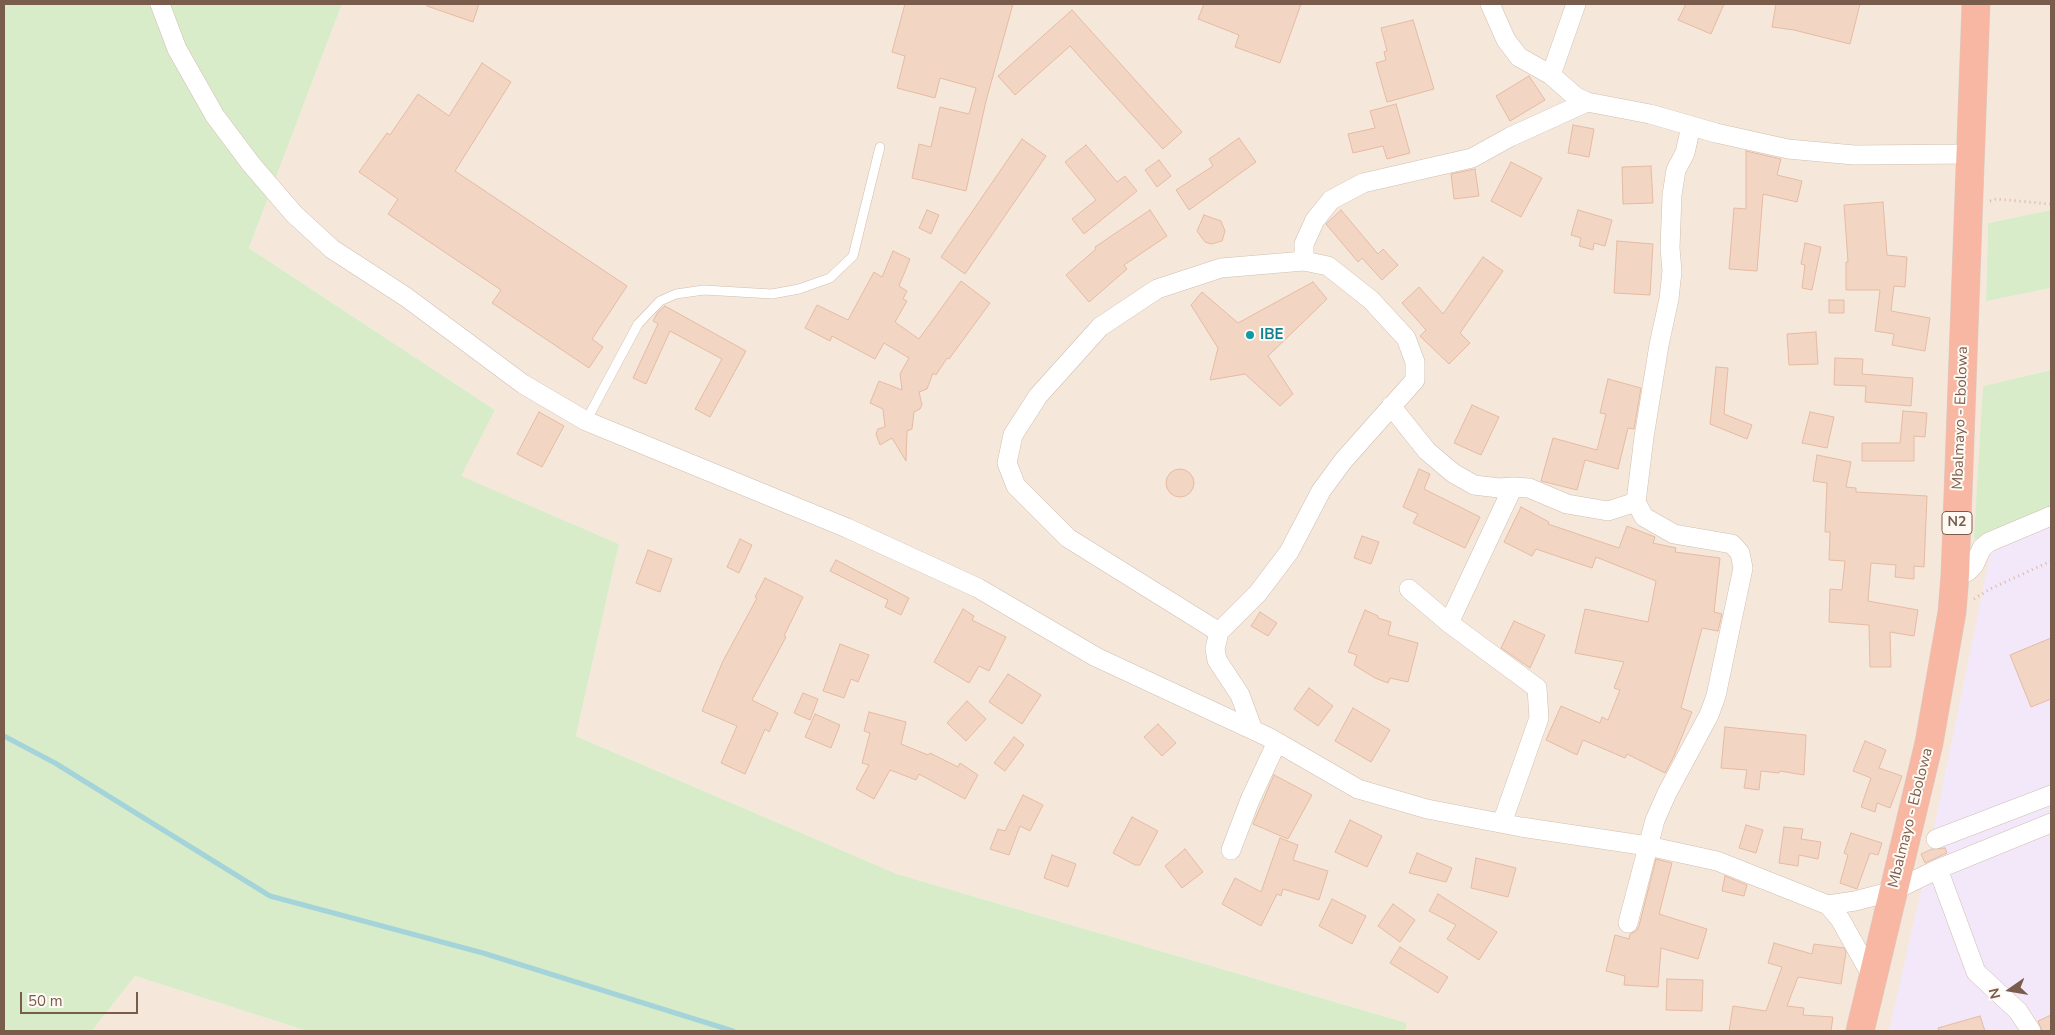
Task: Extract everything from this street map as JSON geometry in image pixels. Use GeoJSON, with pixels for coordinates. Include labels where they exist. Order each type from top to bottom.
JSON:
{"type":"FeatureCollection","features":[{"type":"Feature","properties":{"kind":"highway","name":"Mbalmayo - Ebolowa"},"geometry":{"type":"LineString","coordinates":[[1860,1031],[1929,744],[1952,612],[1955,576],[1976,4]]}},
{"type":"Feature","properties":{"kind":"street"},"geometry":{"type":"LineString","coordinates":[[160,4],[177,49],[215,116],[251,164],[294,214],[332,248],[406,298],[523,384],[586,421],[847,528],[978,588],[1096,657],[1277,742],[1358,789],[1427,809],[1648,846],[1717,861],[1828,905],[1840,919],[1873,978]]}},
{"type":"Feature","properties":{"kind":"street"},"geometry":{"type":"LineString","coordinates":[[1490,4],[1506,40],[1519,57],[1551,75],[1576,97],[1587,102],[1650,114],[1691,126],[1788,149],[1854,155],[1970,154]]}},
{"type":"Feature","properties":{"kind":"street"},"geometry":{"type":"LineString","coordinates":[[1551,75],[1576,4]]}},
{"type":"Feature","properties":{"kind":"street"},"geometry":{"type":"LineString","coordinates":[[1304,261],[1304,244],[1315,220],[1331,200],[1363,184],[1472,158],[1510,137],[1587,102]]}},
{"type":"Feature","properties":{"kind":"street"},"geometry":{"type":"LineString","coordinates":[[1628,922],[1655,820],[1667,793],[1709,715],[1716,696],[1743,568],[1740,553],[1732,544],[1674,534],[1644,518],[1636,502],[1644,437],[1659,345],[1669,300],[1672,271],[1670,248],[1672,195],[1676,170],[1684,153],[1691,126]]}},
{"type":"Feature","properties":{"kind":"street"},"geometry":{"type":"LineString","coordinates":[[1219,632],[1068,538],[1016,486],[1007,463],[1012,435],[1038,396],[1100,327],[1157,289],[1221,268],[1304,261],[1328,266],[1371,300],[1406,338],[1415,362],[1415,380],[1343,460],[1322,491],[1289,552],[1258,593],[1219,632],[1215,650],[1217,660],[1240,695],[1253,730]]}},
{"type":"Feature","properties":{"kind":"street"},"geometry":{"type":"LineString","coordinates":[[1391,406],[1427,451],[1453,473],[1474,486],[1529,488],[1567,504],[1608,511],[1636,502]]}},
{"type":"Feature","properties":{"kind":"street"},"geometry":{"type":"LineString","coordinates":[[1449,623],[1513,487]]}},
{"type":"Feature","properties":{"kind":"street"},"geometry":{"type":"LineString","coordinates":[[1955,576],[1967,572],[1974,565],[1982,548],[1989,542],[2051,516]]}},
{"type":"Feature","properties":{"kind":"street"},"geometry":{"type":"LineString","coordinates":[[1409,589],[1449,623],[1537,688],[1539,718],[1502,823]]}},
{"type":"Feature","properties":{"kind":"street"},"geometry":{"type":"LineString","coordinates":[[1231,850],[1250,800],[1277,742]]}},
{"type":"Feature","properties":{"kind":"street"},"geometry":{"type":"LineString","coordinates":[[1936,839],[2051,795]]}},
{"type":"Feature","properties":{"kind":"street"},"geometry":{"type":"LineString","coordinates":[[1828,905],[1855,901],[1893,891],[2051,823]]}},
{"type":"Feature","properties":{"kind":"street"},"geometry":{"type":"LineString","coordinates":[[1938,870],[1976,972],[2018,1011],[2031,1031]]}},
{"type":"Feature","properties":{"kind":"lane"},"geometry":{"type":"LineString","coordinates":[[586,421],[638,324],[660,300],[676,294],[704,290],[772,294],[799,289],[830,278],[853,256],[880,147]]}},
{"type":"Feature","properties":{"kind":"path"},"geometry":{"type":"LineString","coordinates":[[1968,208],[1996,199],[2051,204]]}},
{"type":"Feature","properties":{"kind":"path"},"geometry":{"type":"LineString","coordinates":[[1952,612],[1990,589],[2051,560]]}},
{"type":"Feature","properties":{"kind":"shaded area"},"geometry":{"type":"Polygon","coordinates":[[[342,4],[2051,4],[2051,210],[1988,223],[1986,300],[2051,288],[2051,370],[1983,386],[2051,513],[2051,1031],[1405,1031],[1407,1023],[897,874],[576,736],[619,544],[460,476],[495,410],[249,248],[342,4]]]}},
{"type":"Feature","properties":{"kind":"shaded area"},"geometry":{"type":"Polygon","coordinates":[[[2051,525],[2051,1031],[1889,1031],[1923,882],[1991,550],[2051,525]]]}},
{"type":"Feature","properties":{"kind":"shaded area"},"geometry":{"type":"Polygon","coordinates":[[[135,976],[307,1031],[92,1031],[135,976]]]}},
{"type":"Feature","properties":{"kind":"green space"},"geometry":{"type":"Polygon","coordinates":[[[4,4],[342,4],[249,248],[495,410],[461,476],[619,544],[576,736],[897,874],[1407,1023],[1405,1031],[307,1031],[135,976],[92,1031],[4,1031],[4,4]]]}},
{"type":"Feature","properties":{"kind":"green space"},"geometry":{"type":"Polygon","coordinates":[[[2051,210],[2051,288],[1986,301],[1988,223],[2051,210]]]}},
{"type":"Feature","properties":{"kind":"green space"},"geometry":{"type":"Polygon","coordinates":[[[2051,370],[2051,513],[1980,540],[1974,539],[1983,386],[2051,370]]]}},
{"type":"Feature","properties":{"kind":"building"},"geometry":{"type":"Polygon","coordinates":[[[427,4],[479,4],[473,22],[427,6],[427,4]]]}},
{"type":"Feature","properties":{"kind":"building"},"geometry":{"type":"Polygon","coordinates":[[[905,4],[1013,4],[986,101],[966,191],[912,178],[919,144],[931,147],[940,107],[969,114],[976,88],[940,78],[935,98],[897,88],[905,56],[892,52],[905,4]]]}},
{"type":"Feature","properties":{"kind":"building"},"geometry":{"type":"Polygon","coordinates":[[[1204,4],[1301,4],[1280,63],[1235,47],[1239,35],[1198,19],[1204,4]]]}},
{"type":"Feature","properties":{"kind":"building"},"geometry":{"type":"Polygon","coordinates":[[[1686,4],[1724,4],[1711,34],[1678,20],[1686,4]]]}},
{"type":"Feature","properties":{"kind":"building"},"geometry":{"type":"Polygon","coordinates":[[[1776,4],[1860,4],[1850,44],[1794,30],[1772,27],[1776,4]]]}},
{"type":"Feature","properties":{"kind":"building"},"geometry":{"type":"Polygon","coordinates":[[[1072,10],[1182,132],[1163,149],[1070,46],[1015,95],[998,76],[1072,10]]]}},
{"type":"Feature","properties":{"kind":"building"},"geometry":{"type":"Polygon","coordinates":[[[1413,20],[1434,89],[1387,102],[1376,63],[1386,60],[1384,52],[1387,51],[1381,28],[1413,20]]]}},
{"type":"Feature","properties":{"kind":"building"},"geometry":{"type":"Polygon","coordinates":[[[482,63],[511,82],[455,171],[627,286],[592,339],[603,347],[589,368],[492,303],[501,290],[388,214],[398,199],[359,172],[387,133],[390,135],[418,94],[449,116],[482,63]]]}},
{"type":"Feature","properties":{"kind":"building"},"geometry":{"type":"Polygon","coordinates":[[[1529,76],[1545,100],[1510,121],[1496,96],[1529,76]]]}},
{"type":"Feature","properties":{"kind":"building"},"geometry":{"type":"Polygon","coordinates":[[[1396,104],[1410,153],[1387,159],[1383,146],[1353,153],[1348,134],[1375,128],[1370,111],[1396,104]]]}},
{"type":"Feature","properties":{"kind":"building"},"geometry":{"type":"Polygon","coordinates":[[[1573,125],[1594,129],[1589,157],[1568,153],[1573,125]]]}},
{"type":"Feature","properties":{"kind":"building"},"geometry":{"type":"Polygon","coordinates":[[[1239,138],[1256,162],[1189,210],[1176,190],[1213,166],[1209,159],[1239,138]]]}},
{"type":"Feature","properties":{"kind":"building"},"geometry":{"type":"Polygon","coordinates":[[[1022,139],[1046,156],[965,274],[941,257],[1022,139]]]}},
{"type":"Feature","properties":{"kind":"building"},"geometry":{"type":"Polygon","coordinates":[[[1086,145],[1117,182],[1125,176],[1137,191],[1084,234],[1072,219],[1096,200],[1065,162],[1086,145]]]}},
{"type":"Feature","properties":{"kind":"building"},"geometry":{"type":"Polygon","coordinates":[[[1746,151],[1781,159],[1777,175],[1802,181],[1797,202],[1763,194],[1757,271],[1729,269],[1734,208],[1746,209],[1746,151]]]}},
{"type":"Feature","properties":{"kind":"building"},"geometry":{"type":"Polygon","coordinates":[[[1159,160],[1171,176],[1157,187],[1145,170],[1159,160]]]}},
{"type":"Feature","properties":{"kind":"building"},"geometry":{"type":"Polygon","coordinates":[[[1511,162],[1542,178],[1521,217],[1491,201],[1511,162]]]}},
{"type":"Feature","properties":{"kind":"building"},"geometry":{"type":"Polygon","coordinates":[[[1651,166],[1653,203],[1623,204],[1622,167],[1651,166]]]}},
{"type":"Feature","properties":{"kind":"building"},"geometry":{"type":"Polygon","coordinates":[[[1475,169],[1479,196],[1454,199],[1451,174],[1475,169]]]}},
{"type":"Feature","properties":{"kind":"building"},"geometry":{"type":"Polygon","coordinates":[[[1883,202],[1887,255],[1907,257],[1905,287],[1894,286],[1891,311],[1930,318],[1925,351],[1892,345],[1894,334],[1875,331],[1880,290],[1846,290],[1846,262],[1848,262],[1844,205],[1883,202]]]}},
{"type":"Feature","properties":{"kind":"building"},"geometry":{"type":"Polygon","coordinates":[[[927,210],[939,215],[931,234],[919,228],[927,210]]]}},
{"type":"Feature","properties":{"kind":"building"},"geometry":{"type":"Polygon","coordinates":[[[1150,210],[1167,236],[1124,265],[1127,269],[1089,302],[1066,275],[1096,249],[1095,247],[1150,210]]]}},
{"type":"Feature","properties":{"kind":"building"},"geometry":{"type":"Polygon","coordinates":[[[1341,210],[1378,254],[1383,249],[1398,265],[1382,280],[1362,258],[1358,262],[1326,224],[1341,210]]]}},
{"type":"Feature","properties":{"kind":"building"},"geometry":{"type":"Polygon","coordinates":[[[1578,210],[1612,220],[1605,246],[1594,243],[1593,250],[1579,246],[1581,238],[1571,235],[1578,210]]]}},
{"type":"Feature","properties":{"kind":"building"},"geometry":{"type":"Polygon","coordinates":[[[1204,215],[1221,221],[1225,231],[1222,241],[1211,244],[1205,242],[1197,231],[1204,215]]]}},
{"type":"Feature","properties":{"kind":"building"},"geometry":{"type":"Polygon","coordinates":[[[1617,241],[1653,244],[1650,295],[1614,293],[1617,241]]]}},
{"type":"Feature","properties":{"kind":"building"},"geometry":{"type":"Polygon","coordinates":[[[1805,243],[1821,247],[1812,290],[1802,288],[1805,265],[1801,264],[1805,243]]]}},
{"type":"Feature","properties":{"kind":"building"},"geometry":{"type":"Polygon","coordinates":[[[893,251],[910,259],[899,286],[907,291],[903,299],[907,301],[895,322],[919,339],[961,281],[990,303],[936,375],[933,373],[927,389],[919,392],[922,405],[920,409],[914,412],[912,429],[907,431],[906,461],[892,438],[880,445],[876,434],[878,429],[885,427],[883,409],[870,403],[879,381],[902,390],[900,374],[909,358],[884,343],[875,359],[832,336],[830,341],[805,328],[817,305],[848,320],[874,272],[882,277],[893,251]]]}},
{"type":"Feature","properties":{"kind":"building"},"geometry":{"type":"Polygon","coordinates":[[[1483,257],[1503,271],[1460,333],[1470,343],[1449,364],[1420,336],[1426,330],[1402,303],[1419,287],[1443,314],[1483,257]]]}},
{"type":"Feature","properties":{"kind":"building","name":"IBE"},"geometry":{"type":"Polygon","coordinates":[[[1313,282],[1327,299],[1268,356],[1293,394],[1280,406],[1245,374],[1210,380],[1218,348],[1191,305],[1202,292],[1238,323],[1313,282]]]}},
{"type":"Feature","properties":{"kind":"building"},"geometry":{"type":"Polygon","coordinates":[[[1829,300],[1844,300],[1844,313],[1829,313],[1829,300]]]}},
{"type":"Feature","properties":{"kind":"building"},"geometry":{"type":"Polygon","coordinates":[[[665,306],[746,351],[710,417],[695,409],[722,359],[670,331],[646,384],[633,378],[658,324],[653,321],[658,312],[665,306]]]}},
{"type":"Feature","properties":{"kind":"building"},"geometry":{"type":"Polygon","coordinates":[[[1816,332],[1818,364],[1789,365],[1787,334],[1816,332]]]}},
{"type":"Feature","properties":{"kind":"building"},"geometry":{"type":"Polygon","coordinates":[[[1835,358],[1863,359],[1862,374],[1913,378],[1911,406],[1865,402],[1866,386],[1834,385],[1835,358]]]}},
{"type":"Feature","properties":{"kind":"building"},"geometry":{"type":"Polygon","coordinates":[[[1716,367],[1728,368],[1724,414],[1752,425],[1747,439],[1710,424],[1716,367]]]}},
{"type":"Feature","properties":{"kind":"building"},"geometry":{"type":"Polygon","coordinates":[[[1608,379],[1641,388],[1634,429],[1628,428],[1618,469],[1585,460],[1577,490],[1541,481],[1553,438],[1597,450],[1606,414],[1600,413],[1608,379]]]}},
{"type":"Feature","properties":{"kind":"building"},"geometry":{"type":"Polygon","coordinates":[[[1472,405],[1499,417],[1481,455],[1454,443],[1472,405]]]}},
{"type":"Feature","properties":{"kind":"building"},"geometry":{"type":"Polygon","coordinates":[[[1903,411],[1927,413],[1925,437],[1914,436],[1914,461],[1862,461],[1862,443],[1900,443],[1903,411]]]}},
{"type":"Feature","properties":{"kind":"building"},"geometry":{"type":"Polygon","coordinates":[[[539,412],[564,426],[542,467],[517,454],[539,412]]]}},
{"type":"Feature","properties":{"kind":"building"},"geometry":{"type":"Polygon","coordinates":[[[1810,412],[1834,417],[1827,448],[1802,443],[1810,412]]]}},
{"type":"Feature","properties":{"kind":"building"},"geometry":{"type":"Polygon","coordinates":[[[1817,455],[1851,462],[1846,487],[1856,488],[1856,492],[1927,496],[1924,567],[1914,566],[1914,579],[1895,577],[1896,565],[1871,563],[1868,601],[1918,610],[1914,636],[1890,632],[1891,667],[1870,667],[1869,625],[1829,622],[1830,589],[1842,590],[1845,561],[1829,560],[1830,532],[1825,532],[1827,483],[1813,481],[1817,455]]]}},
{"type":"Feature","properties":{"kind":"building"},"geometry":{"type":"Polygon","coordinates":[[[1180,469],[1190,473],[1194,483],[1190,493],[1180,497],[1170,493],[1166,483],[1170,473],[1180,469]]]}},
{"type":"Feature","properties":{"kind":"building"},"geometry":{"type":"Polygon","coordinates":[[[1419,469],[1430,474],[1424,489],[1480,517],[1465,548],[1413,523],[1418,514],[1403,507],[1419,469]]]}},
{"type":"Feature","properties":{"kind":"building"},"geometry":{"type":"Polygon","coordinates":[[[1521,507],[1549,522],[1548,524],[1619,548],[1627,526],[1655,537],[1653,543],[1676,548],[1675,552],[1720,558],[1714,612],[1722,614],[1718,631],[1702,628],[1681,708],[1692,712],[1665,773],[1627,754],[1625,758],[1583,740],[1577,755],[1546,740],[1561,706],[1600,723],[1602,717],[1608,720],[1620,690],[1614,688],[1624,662],[1575,653],[1585,609],[1648,622],[1656,581],[1596,557],[1592,568],[1536,549],[1532,556],[1504,542],[1521,507]]]}},
{"type":"Feature","properties":{"kind":"building"},"geometry":{"type":"Polygon","coordinates":[[[1362,536],[1379,542],[1371,564],[1354,558],[1362,536]]]}},
{"type":"Feature","properties":{"kind":"building"},"geometry":{"type":"Polygon","coordinates":[[[740,539],[752,545],[739,573],[727,567],[740,539]]]}},
{"type":"Feature","properties":{"kind":"building"},"geometry":{"type":"Polygon","coordinates":[[[648,550],[672,559],[660,592],[636,583],[648,550]]]}},
{"type":"Feature","properties":{"kind":"building"},"geometry":{"type":"Polygon","coordinates":[[[836,560],[909,598],[901,615],[885,607],[888,600],[830,571],[836,560]]]}},
{"type":"Feature","properties":{"kind":"building"},"geometry":{"type":"Polygon","coordinates":[[[765,578],[803,597],[784,636],[786,637],[752,700],[778,713],[769,732],[765,729],[745,774],[721,763],[737,726],[702,711],[723,661],[757,598],[755,597],[765,578]]]}},
{"type":"Feature","properties":{"kind":"building"},"geometry":{"type":"Polygon","coordinates":[[[963,609],[974,616],[972,620],[1006,637],[989,671],[979,666],[969,683],[934,662],[963,609]]]}},
{"type":"Feature","properties":{"kind":"building"},"geometry":{"type":"Polygon","coordinates":[[[1365,610],[1378,616],[1378,618],[1391,622],[1388,635],[1418,643],[1408,682],[1390,678],[1388,683],[1375,678],[1354,665],[1357,655],[1348,652],[1365,610]]]}},
{"type":"Feature","properties":{"kind":"building"},"geometry":{"type":"Polygon","coordinates":[[[1260,612],[1277,623],[1268,636],[1251,626],[1260,612]]]}},
{"type":"Feature","properties":{"kind":"building"},"geometry":{"type":"Polygon","coordinates":[[[1514,621],[1545,635],[1530,668],[1501,648],[1514,621]]]}},
{"type":"Feature","properties":{"kind":"building"},"geometry":{"type":"Polygon","coordinates":[[[2051,638],[2051,699],[2031,707],[2010,655],[2051,638]]]}},
{"type":"Feature","properties":{"kind":"building"},"geometry":{"type":"Polygon","coordinates":[[[840,644],[869,655],[858,682],[851,679],[844,698],[823,691],[840,644]]]}},
{"type":"Feature","properties":{"kind":"building"},"geometry":{"type":"Polygon","coordinates":[[[1008,674],[1041,695],[1022,724],[989,702],[1008,674]]]}},
{"type":"Feature","properties":{"kind":"building"},"geometry":{"type":"Polygon","coordinates":[[[1309,688],[1333,706],[1318,726],[1294,709],[1309,688]]]}},
{"type":"Feature","properties":{"kind":"building"},"geometry":{"type":"Polygon","coordinates":[[[803,693],[818,699],[810,720],[794,713],[803,693]]]}},
{"type":"Feature","properties":{"kind":"building"},"geometry":{"type":"Polygon","coordinates":[[[967,701],[986,719],[966,741],[947,723],[967,701]]]}},
{"type":"Feature","properties":{"kind":"building"},"geometry":{"type":"Polygon","coordinates":[[[1353,708],[1390,730],[1371,762],[1335,741],[1353,708]]]}},
{"type":"Feature","properties":{"kind":"building"},"geometry":{"type":"Polygon","coordinates":[[[869,712],[906,722],[901,744],[928,755],[930,753],[958,767],[960,763],[978,775],[965,799],[919,774],[916,780],[890,770],[874,799],[856,789],[869,765],[862,763],[870,733],[864,731],[869,712]]]}},
{"type":"Feature","properties":{"kind":"building"},"geometry":{"type":"Polygon","coordinates":[[[815,714],[840,725],[831,748],[805,737],[815,714]]]}},
{"type":"Feature","properties":{"kind":"building"},"geometry":{"type":"Polygon","coordinates":[[[1158,724],[1176,743],[1162,756],[1144,737],[1158,724]]]}},
{"type":"Feature","properties":{"kind":"building"},"geometry":{"type":"Polygon","coordinates":[[[1725,727],[1806,735],[1804,775],[1780,771],[1779,773],[1761,771],[1759,790],[1744,788],[1747,770],[1721,768],[1725,727]]]}},
{"type":"Feature","properties":{"kind":"building"},"geometry":{"type":"Polygon","coordinates":[[[1014,737],[1024,745],[1005,771],[994,763],[1014,737]]]}},
{"type":"Feature","properties":{"kind":"building"},"geometry":{"type":"Polygon","coordinates":[[[1865,741],[1886,750],[1879,768],[1902,776],[1890,808],[1877,803],[1875,812],[1861,807],[1871,778],[1853,771],[1865,741]]]}},
{"type":"Feature","properties":{"kind":"building"},"geometry":{"type":"Polygon","coordinates":[[[1274,775],[1312,795],[1288,839],[1253,824],[1274,775]]]}},
{"type":"Feature","properties":{"kind":"building"},"geometry":{"type":"Polygon","coordinates":[[[1023,795],[1043,805],[1030,831],[1020,826],[1009,855],[990,849],[998,829],[1005,831],[1023,795]]]}},
{"type":"Feature","properties":{"kind":"building"},"geometry":{"type":"Polygon","coordinates":[[[1132,817],[1158,831],[1140,865],[1135,865],[1113,853],[1132,817]]]}},
{"type":"Feature","properties":{"kind":"building"},"geometry":{"type":"Polygon","coordinates":[[[1350,820],[1382,836],[1367,867],[1335,852],[1350,820]]]}},
{"type":"Feature","properties":{"kind":"building"},"geometry":{"type":"Polygon","coordinates":[[[1746,825],[1763,830],[1756,853],[1739,848],[1746,825]]]}},
{"type":"Feature","properties":{"kind":"building"},"geometry":{"type":"Polygon","coordinates":[[[1784,827],[1803,829],[1801,839],[1821,842],[1818,859],[1799,855],[1798,866],[1779,863],[1784,827]]]}},
{"type":"Feature","properties":{"kind":"building"},"geometry":{"type":"Polygon","coordinates":[[[1851,833],[1882,843],[1878,855],[1870,853],[1857,889],[1840,883],[1848,855],[1844,853],[1851,833]]]}},
{"type":"Feature","properties":{"kind":"building"},"geometry":{"type":"Polygon","coordinates":[[[1280,838],[1298,845],[1293,860],[1328,871],[1319,900],[1283,889],[1281,896],[1277,894],[1261,926],[1222,904],[1235,878],[1261,892],[1280,838]]]}},
{"type":"Feature","properties":{"kind":"building"},"geometry":{"type":"Polygon","coordinates":[[[1945,848],[1947,853],[1925,863],[1921,854],[1932,849],[1945,848]]]}},
{"type":"Feature","properties":{"kind":"building"},"geometry":{"type":"Polygon","coordinates":[[[1185,849],[1203,872],[1182,888],[1165,866],[1185,849]]]}},
{"type":"Feature","properties":{"kind":"building"},"geometry":{"type":"Polygon","coordinates":[[[1417,853],[1452,868],[1446,882],[1409,873],[1417,853]]]}},
{"type":"Feature","properties":{"kind":"building"},"geometry":{"type":"Polygon","coordinates":[[[1052,855],[1076,864],[1068,887],[1044,878],[1052,855]]]}},
{"type":"Feature","properties":{"kind":"building"},"geometry":{"type":"Polygon","coordinates":[[[1476,858],[1516,868],[1508,897],[1471,888],[1476,858]]]}},
{"type":"Feature","properties":{"kind":"building"},"geometry":{"type":"Polygon","coordinates":[[[1656,859],[1672,863],[1659,914],[1707,929],[1698,959],[1661,948],[1658,987],[1624,985],[1625,976],[1606,971],[1615,935],[1629,939],[1630,934],[1636,931],[1639,926],[1656,859]]]}},
{"type":"Feature","properties":{"kind":"building"},"geometry":{"type":"Polygon","coordinates":[[[1725,876],[1747,885],[1744,896],[1722,891],[1725,876]]]}},
{"type":"Feature","properties":{"kind":"building"},"geometry":{"type":"Polygon","coordinates":[[[1438,894],[1497,932],[1479,960],[1447,939],[1456,925],[1429,911],[1438,894]]]}},
{"type":"Feature","properties":{"kind":"building"},"geometry":{"type":"Polygon","coordinates":[[[1332,899],[1366,916],[1352,944],[1319,926],[1332,899]]]}},
{"type":"Feature","properties":{"kind":"building"},"geometry":{"type":"Polygon","coordinates":[[[1393,904],[1415,920],[1400,942],[1378,926],[1393,904]]]}},
{"type":"Feature","properties":{"kind":"building"},"geometry":{"type":"Polygon","coordinates":[[[1774,943],[1812,954],[1814,944],[1844,948],[1846,952],[1841,984],[1798,977],[1787,1006],[1804,1008],[1803,1015],[1833,1017],[1831,1031],[1729,1031],[1733,1006],[1766,1011],[1782,967],[1768,963],[1774,943]]]}},
{"type":"Feature","properties":{"kind":"building"},"geometry":{"type":"Polygon","coordinates":[[[1400,947],[1448,977],[1438,993],[1390,963],[1400,947]]]}},
{"type":"Feature","properties":{"kind":"building"},"geometry":{"type":"Polygon","coordinates":[[[1667,979],[1703,980],[1702,1011],[1666,1010],[1667,979]]]}},
{"type":"Feature","properties":{"kind":"building"},"geometry":{"type":"Polygon","coordinates":[[[2051,1015],[2051,1031],[2042,1031],[2038,1021],[2051,1015]]]}},
{"type":"Feature","properties":{"kind":"building"},"geometry":{"type":"Polygon","coordinates":[[[1980,1016],[1985,1031],[1939,1031],[1938,1028],[1980,1016]]]}},
{"type":"Feature","properties":{"kind":"waterway"},"geometry":{"type":"LineString","coordinates":[[4,736],[55,763],[270,896],[483,953],[733,1031]]}},
{"type":"Feature","properties":{"kind":"place","name":"IBE"},"geometry":{"type":"Point","coordinates":[1250,335]}}]}
